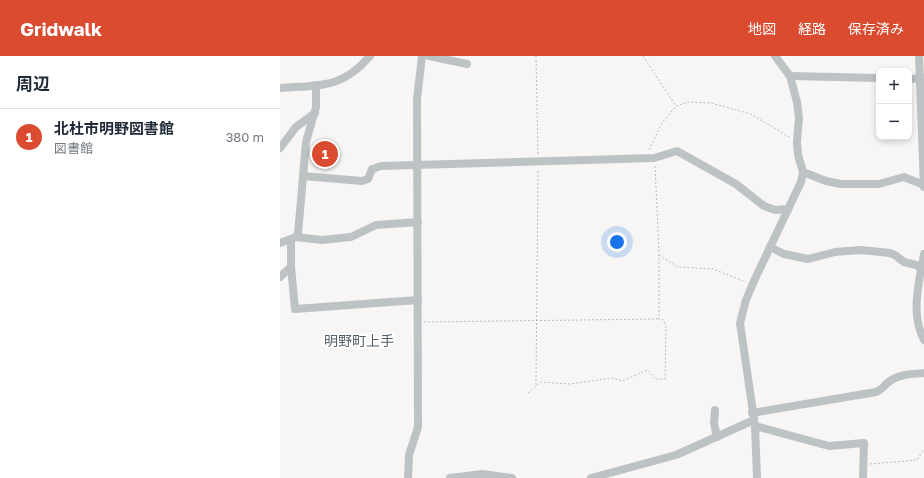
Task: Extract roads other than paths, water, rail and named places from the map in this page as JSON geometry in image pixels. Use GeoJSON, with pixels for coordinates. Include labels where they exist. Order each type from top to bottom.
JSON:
{"type":"FeatureCollection","features":[{"type":"Feature","properties":{"kind":"street"},"geometry":{"type":"LineString","coordinates":[[280,88],[316,85],[338,81],[348,77],[370,56]]}},
{"type":"Feature","properties":{"kind":"street"},"geometry":{"type":"LineString","coordinates":[[408,478],[409,455],[418,427],[418,82],[422,56]]}},
{"type":"Feature","properties":{"kind":"street"},"geometry":{"type":"LineString","coordinates":[[429,56],[467,64]]}},
{"type":"Feature","properties":{"kind":"street"},"geometry":{"type":"LineString","coordinates":[[757,478],[754,420],[740,323],[752,284],[801,182],[803,172],[798,155],[797,142],[799,118],[797,102],[790,76],[776,56]]}},
{"type":"Feature","properties":{"kind":"street"},"geometry":{"type":"LineString","coordinates":[[803,172],[826,181],[841,184],[880,184],[904,178],[924,186],[919,56]]}},
{"type":"Feature","properties":{"kind":"street"},"geometry":{"type":"LineString","coordinates":[[790,76],[876,78]]}},
{"type":"Feature","properties":{"kind":"street"},"geometry":{"type":"LineString","coordinates":[[316,85],[315,113],[306,142],[298,234],[294,238],[291,268],[295,309],[418,300]]}},
{"type":"Feature","properties":{"kind":"street"},"geometry":{"type":"LineString","coordinates":[[280,148],[296,127],[315,113]]}},
{"type":"Feature","properties":{"kind":"street"},"geometry":{"type":"LineString","coordinates":[[303,176],[362,181],[368,179],[370,171],[376,167],[654,158],[678,151],[736,184],[764,206],[775,210],[788,209]]}},
{"type":"Feature","properties":{"kind":"street"},"geometry":{"type":"LineString","coordinates":[[280,243],[294,238],[322,240],[351,237],[376,225],[418,222]]}},
{"type":"Feature","properties":{"kind":"street"},"geometry":{"type":"LineString","coordinates":[[770,247],[784,254],[794,254],[808,259],[835,252],[861,250],[890,253],[904,262],[916,265],[921,269]]}},
{"type":"Feature","properties":{"kind":"street"},"geometry":{"type":"LineString","coordinates":[[924,254],[916,300],[919,332],[924,340]]}},
{"type":"Feature","properties":{"kind":"street"},"geometry":{"type":"LineString","coordinates":[[280,277],[291,268]]}},
{"type":"Feature","properties":{"kind":"street"},"geometry":{"type":"LineString","coordinates":[[592,478],[611,476],[676,455],[754,420],[876,392],[881,390],[889,381],[897,377],[924,373]]}},
{"type":"Feature","properties":{"kind":"street"},"geometry":{"type":"LineString","coordinates":[[715,410],[714,423],[717,437]]}},
{"type":"Feature","properties":{"kind":"street"},"geometry":{"type":"LineString","coordinates":[[754,420],[829,446],[864,443],[864,478]]}},
{"type":"Feature","properties":{"kind":"street"},"geometry":{"type":"LineString","coordinates":[[450,478],[482,474],[512,478]]}},
{"type":"Feature","properties":{"kind":"place","name":"北杜市明野図書館"},"geometry":{"type":"Point","coordinates":[325,154]}},
{"type":"Feature","properties":{"kind":"district","name":"明野町上手"},"geometry":{"type":"Point","coordinates":[359,340]}}]}
